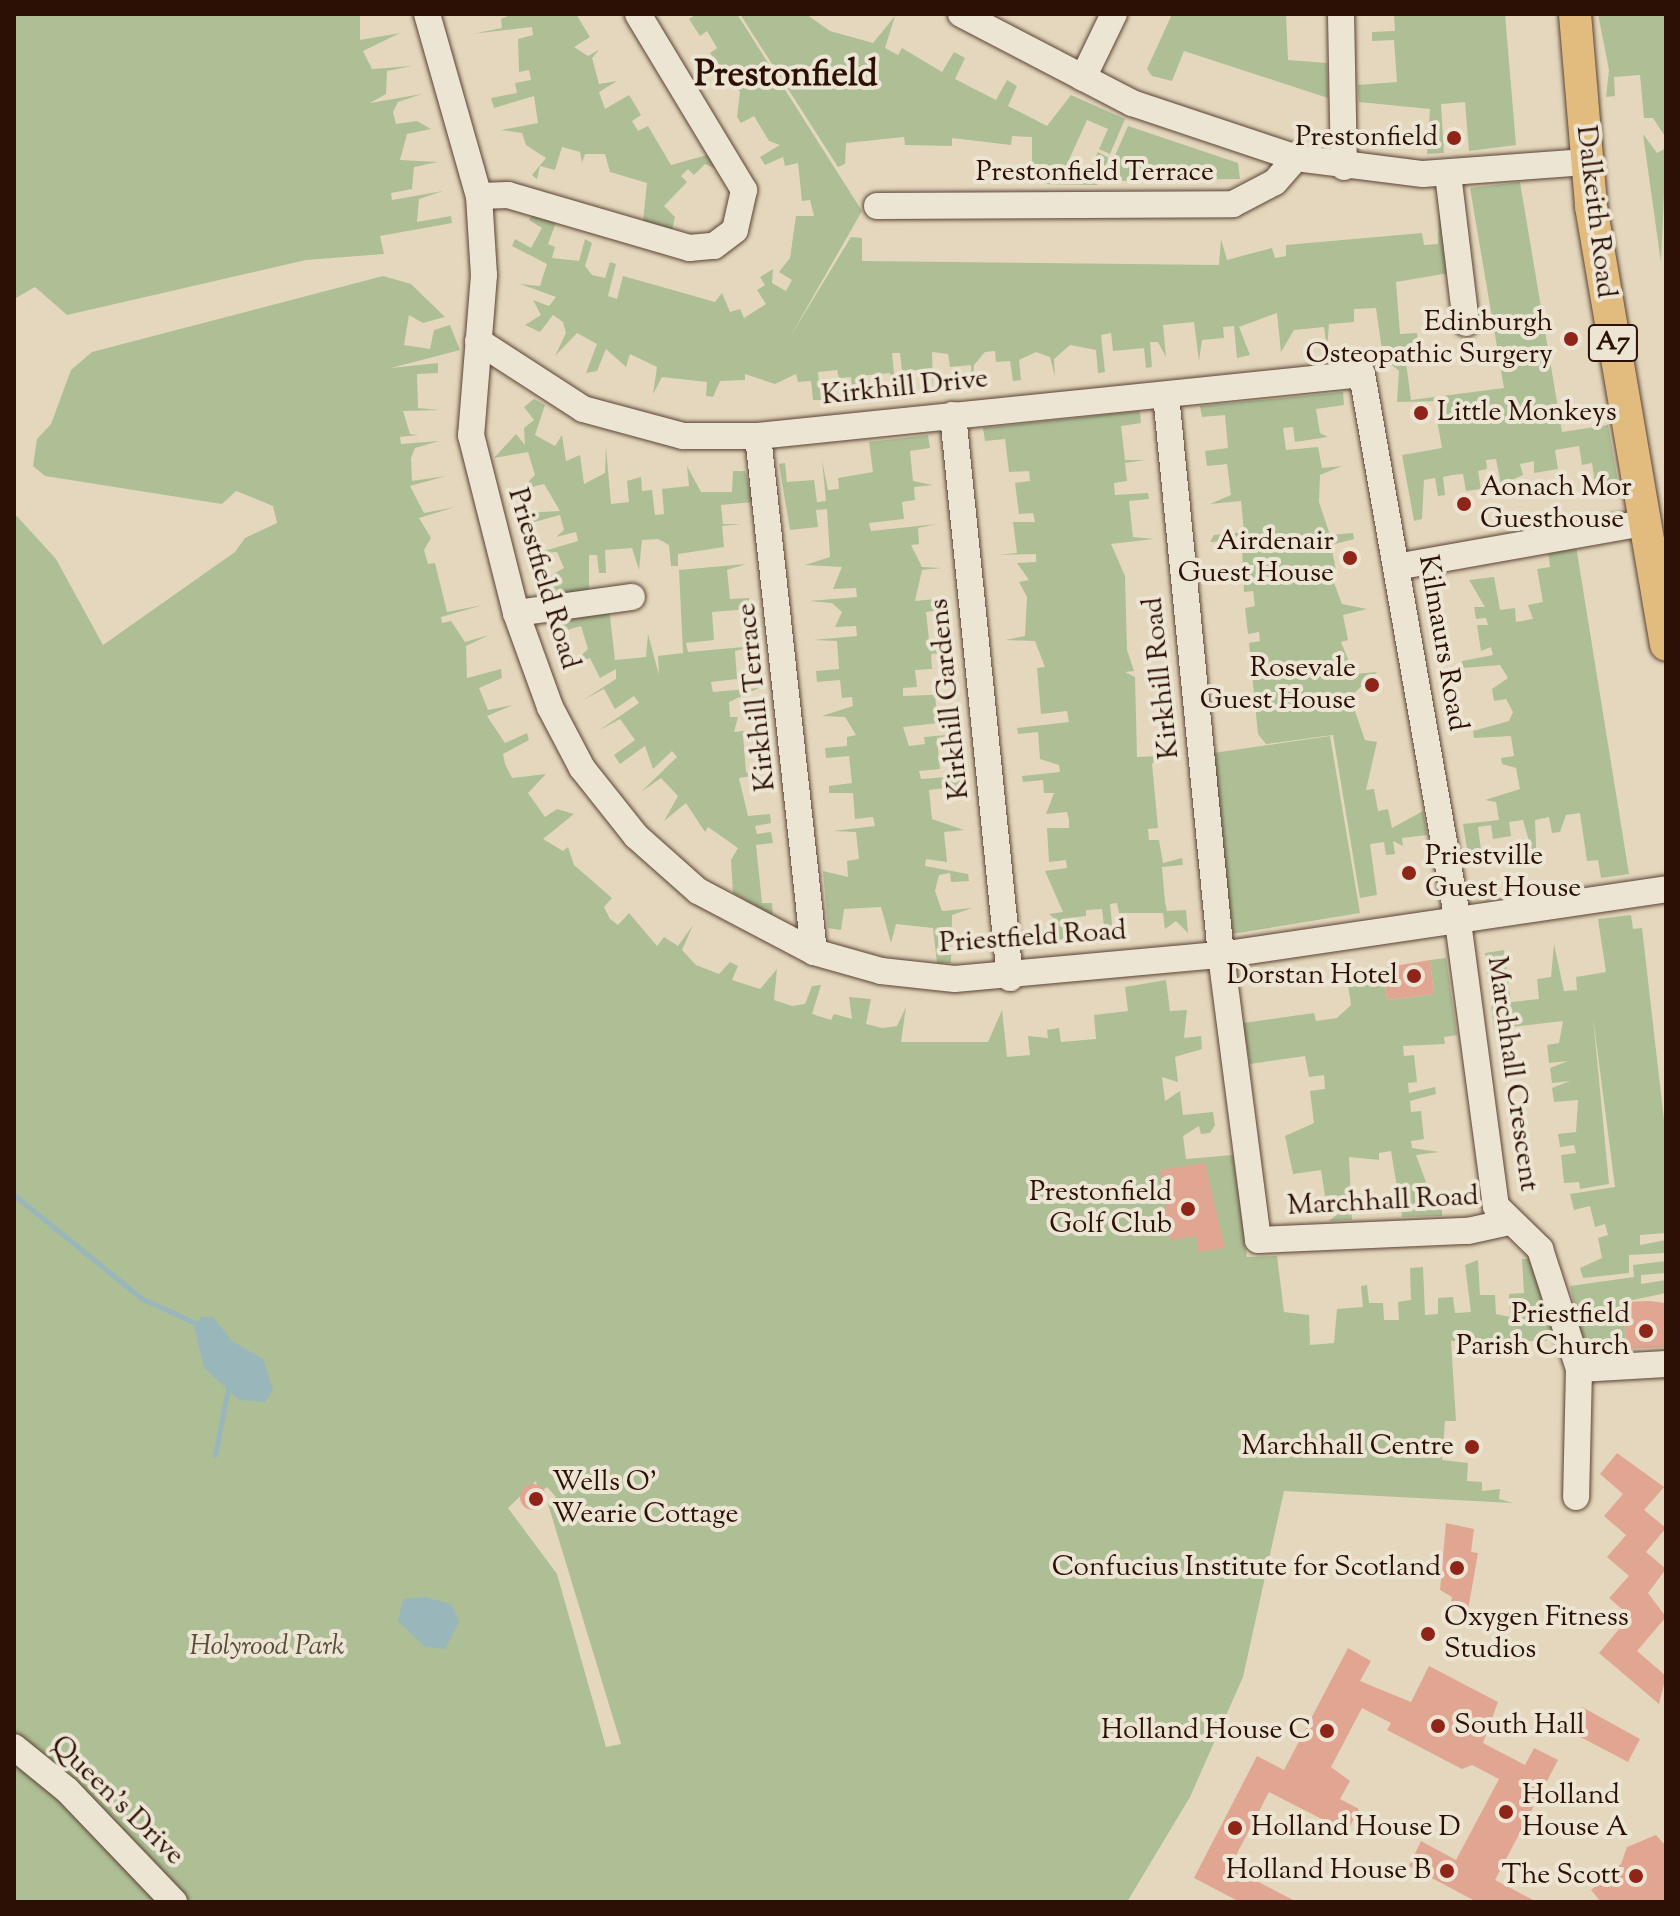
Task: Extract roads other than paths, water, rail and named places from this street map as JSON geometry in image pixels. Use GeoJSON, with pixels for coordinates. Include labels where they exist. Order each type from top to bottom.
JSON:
{"type":"FeatureCollection","features":[{"type":"Feature","properties":{"kind":"main road","name":"Dalkeith Road"},"geometry":{"type":"LineString","coordinates":[[1575,14],[1586,162],[1643,523],[1666,645]]}},
{"type":"Feature","properties":{"kind":"street","name":"Priestfield Road"},"geometry":{"type":"LineString","coordinates":[[427,14],[479,196],[475,461],[516,613],[550,707],[614,811],[698,891],[814,952],[905,975],[1010,978],[1221,955],[1666,889]]}},
{"type":"Feature","properties":{"kind":"street"},"geometry":{"type":"LineString","coordinates":[[479,196],[508,195],[689,248],[714,246],[735,230],[744,190],[638,14]]}},
{"type":"Feature","properties":{"kind":"street"},"geometry":{"type":"LineString","coordinates":[[961,14],[1083,78],[1194,127],[1296,158],[1344,167],[1448,174],[1586,162]]}},
{"type":"Feature","properties":{"kind":"street"},"geometry":{"type":"LineString","coordinates":[[1083,78],[1114,14]]}},
{"type":"Feature","properties":{"kind":"street"},"geometry":{"type":"LineString","coordinates":[[1341,14],[1344,167]]}},
{"type":"Feature","properties":{"kind":"street","name":"Prestonfield Terrace"},"geometry":{"type":"LineString","coordinates":[[877,206],[1233,204],[1275,182],[1296,158]]}},
{"type":"Feature","properties":{"kind":"street"},"geometry":{"type":"LineString","coordinates":[[1448,174],[1463,324]]}},
{"type":"Feature","properties":{"kind":"street","name":"Kirkhill Drive"},"geometry":{"type":"LineString","coordinates":[[478,341],[562,398],[615,421],[683,436],[758,436],[1362,374]]}},
{"type":"Feature","properties":{"kind":"street","name":"Kilmaurs Road"},"geometry":{"type":"LineString","coordinates":[[1362,374],[1458,922]]}},
{"type":"Feature","properties":{"kind":"street","name":"Kirkhill Road"},"geometry":{"type":"LineString","coordinates":[[1166,395],[1221,955],[1258,1240]]}},
{"type":"Feature","properties":{"kind":"street","name":"Kirkhill Gardens"},"geometry":{"type":"LineString","coordinates":[[953,415],[1010,978]]}},
{"type":"Feature","properties":{"kind":"street","name":"Kirkhill Terrace"},"geometry":{"type":"LineString","coordinates":[[758,436],[814,952]]}},
{"type":"Feature","properties":{"kind":"street"},"geometry":{"type":"LineString","coordinates":[[1396,567],[1643,523]]}},
{"type":"Feature","properties":{"kind":"street"},"geometry":{"type":"LineString","coordinates":[[516,613],[632,597]]}},
{"type":"Feature","properties":{"kind":"street","name":"Marchhall Crescent"},"geometry":{"type":"LineString","coordinates":[[1458,922],[1496,1206],[1540,1249],[1579,1369],[1576,1497]]}},
{"type":"Feature","properties":{"kind":"street","name":"Marchhall Road"},"geometry":{"type":"LineString","coordinates":[[1258,1240],[1468,1231],[1509,1222]]}},
{"type":"Feature","properties":{"kind":"street"},"geometry":{"type":"LineString","coordinates":[[1579,1369],[1666,1364]]}},
{"type":"Feature","properties":{"kind":"street","name":"Queen's Drive"},"geometry":{"type":"LineString","coordinates":[[14,1747],[67,1790],[174,1902]]}},
{"type":"Feature","properties":{"kind":"water"},"geometry":{"type":"Polygon","coordinates":[[[201,1317],[213,1317],[232,1341],[263,1359],[273,1390],[265,1402],[239,1400],[204,1368],[194,1327],[201,1317]]]}},
{"type":"Feature","properties":{"kind":"water"},"geometry":{"type":"Polygon","coordinates":[[[425,1597],[451,1604],[459,1622],[445,1649],[425,1647],[398,1621],[403,1599],[425,1597]]]}},
{"type":"Feature","properties":{"kind":"waterway"},"geometry":{"type":"LineString","coordinates":[[14,1195],[141,1298],[195,1323]]}},
{"type":"Feature","properties":{"kind":"waterway"},"geometry":{"type":"LineString","coordinates":[[215,1455],[228,1389]]}},
{"type":"Feature","properties":{"kind":"place","name":"Prestonfield"},"geometry":{"type":"Point","coordinates":[1454,138]}},
{"type":"Feature","properties":{"kind":"place","name":"Edinburgh Osteopathic Surgery"},"geometry":{"type":"Point","coordinates":[1571,339]}},
{"type":"Feature","properties":{"kind":"place","name":"Little Monkeys"},"geometry":{"type":"Point","coordinates":[1421,413]}},
{"type":"Feature","properties":{"kind":"place","name":"Aonach Mor Guesthouse"},"geometry":{"type":"Point","coordinates":[1464,504]}},
{"type":"Feature","properties":{"kind":"place","name":"Airdenair Guest House"},"geometry":{"type":"Point","coordinates":[1350,558]}},
{"type":"Feature","properties":{"kind":"place","name":"Rosevale Guest House"},"geometry":{"type":"Point","coordinates":[1372,685]}},
{"type":"Feature","properties":{"kind":"place","name":"Priestville Guest House"},"geometry":{"type":"Point","coordinates":[1409,873]}},
{"type":"Feature","properties":{"kind":"place","name":"Dorstan Hotel"},"geometry":{"type":"Point","coordinates":[1414,976]}},
{"type":"Feature","properties":{"kind":"place","name":"Prestonfield Golf Club"},"geometry":{"type":"Point","coordinates":[1188,1209]}},
{"type":"Feature","properties":{"kind":"place","name":"Priestfield Parish Church"},"geometry":{"type":"Point","coordinates":[1646,1331]}},
{"type":"Feature","properties":{"kind":"place","name":"Marchhall Centre"},"geometry":{"type":"Point","coordinates":[1472,1447]}},
{"type":"Feature","properties":{"kind":"place","name":"Wells O' Wearie Cottage"},"geometry":{"type":"Point","coordinates":[536,1499]}},
{"type":"Feature","properties":{"kind":"place","name":"Confucius Institute for Scotland"},"geometry":{"type":"Point","coordinates":[1457,1568]}},
{"type":"Feature","properties":{"kind":"place","name":"Oxygen Fitness Studios"},"geometry":{"type":"Point","coordinates":[1428,1634]}},
{"type":"Feature","properties":{"kind":"place","name":"South Hall"},"geometry":{"type":"Point","coordinates":[1438,1726]}},
{"type":"Feature","properties":{"kind":"place","name":"Holland House C"},"geometry":{"type":"Point","coordinates":[1327,1731]}},
{"type":"Feature","properties":{"kind":"place","name":"Holland House A"},"geometry":{"type":"Point","coordinates":[1506,1812]}},
{"type":"Feature","properties":{"kind":"place","name":"Holland House D"},"geometry":{"type":"Point","coordinates":[1235,1828]}},
{"type":"Feature","properties":{"kind":"place","name":"Holland House B"},"geometry":{"type":"Point","coordinates":[1447,1871]}},
{"type":"Feature","properties":{"kind":"place","name":"The Scott"},"geometry":{"type":"Point","coordinates":[1636,1876]}},
{"type":"Feature","properties":{"kind":"district","name":"Prestonfield"},"geometry":{"type":"Point","coordinates":[786,77]}},
{"type":"Feature","properties":{"kind":"park label","name":"Holyrood Park"},"geometry":{"type":"Point","coordinates":[267,1647]}}]}
